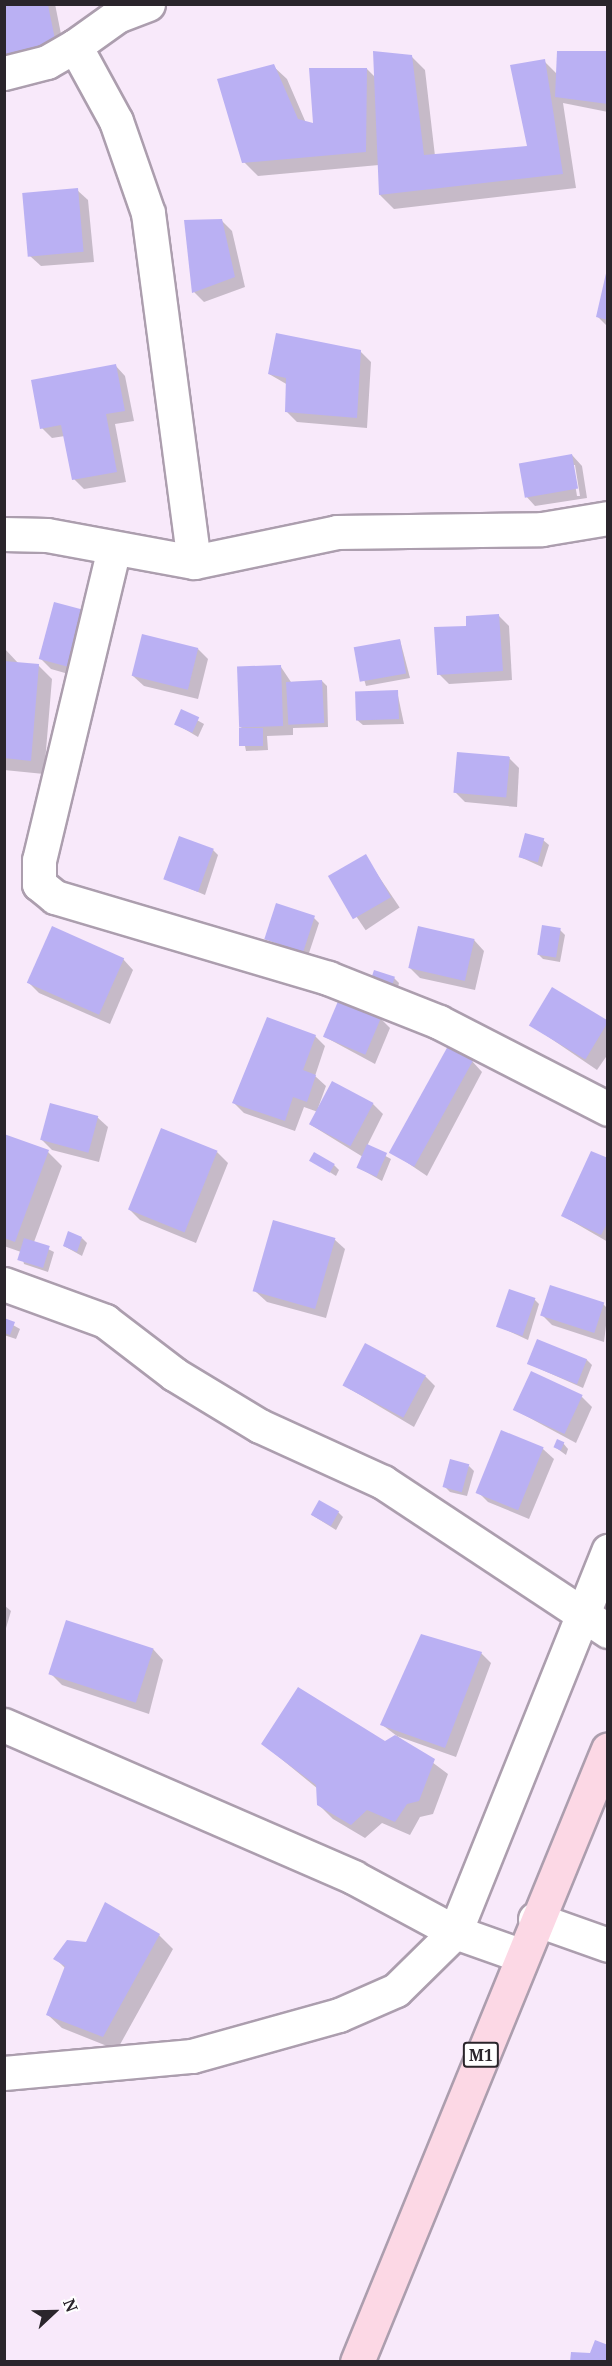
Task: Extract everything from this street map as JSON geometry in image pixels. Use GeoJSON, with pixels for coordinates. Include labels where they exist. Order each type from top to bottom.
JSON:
{"type":"FeatureCollection","features":[{"type":"Feature","properties":{"kind":"main road","name":"M1"},"geometry":{"type":"LineString","coordinates":[[357,2361],[520,1955],[608,1749]]}},
{"type":"Feature","properties":{"kind":"street"},"geometry":{"type":"LineString","coordinates":[[4,73],[47,62],[75,46],[117,16],[148,4]]}},
{"type":"Feature","properties":{"kind":"street"},"geometry":{"type":"LineString","coordinates":[[75,46],[116,121],[148,213],[194,562]]}},
{"type":"Feature","properties":{"kind":"street"},"geometry":{"type":"LineString","coordinates":[[4,534],[47,534],[194,562],[336,532],[542,529],[608,518]]}},
{"type":"Feature","properties":{"kind":"street"},"geometry":{"type":"LineString","coordinates":[[114,548],[39,860],[39,884],[55,897],[339,982],[439,1022],[608,1109]]}},
{"type":"Feature","properties":{"kind":"street"},"geometry":{"type":"LineString","coordinates":[[4,1284],[105,1321],[174,1374],[260,1426],[382,1482],[593,1624]]}},
{"type":"Feature","properties":{"kind":"street"},"geometry":{"type":"LineString","coordinates":[[4,2073],[192,2056],[339,2015],[396,1990],[455,1932],[593,1624],[608,1551]]}},
{"type":"Feature","properties":{"kind":"street"},"geometry":{"type":"LineString","coordinates":[[4,1725],[353,1877],[455,1932],[520,1955]]}},
{"type":"Feature","properties":{"kind":"street"},"geometry":{"type":"LineString","coordinates":[[535,1919],[608,1945]]}},
{"type":"Feature","properties":{"kind":"building"},"geometry":{"type":"Polygon","coordinates":[[[4,5],[48,5],[57,49],[4,58],[4,5]]]}},
{"type":"Feature","properties":{"kind":"building"},"geometry":{"type":"Polygon","coordinates":[[[373,51],[412,55],[424,155],[527,146],[510,65],[545,59],[563,174],[379,195],[373,51]]]}},
{"type":"Feature","properties":{"kind":"building"},"geometry":{"type":"Polygon","coordinates":[[[557,51],[608,51],[608,104],[555,97],[557,51]]]}},
{"type":"Feature","properties":{"kind":"building"},"geometry":{"type":"Polygon","coordinates":[[[274,64],[298,119],[313,123],[309,68],[367,68],[366,152],[242,163],[217,79],[274,64]]]}},
{"type":"Feature","properties":{"kind":"building"},"geometry":{"type":"Polygon","coordinates":[[[78,188],[84,252],[28,257],[22,193],[78,188]]]}},
{"type":"Feature","properties":{"kind":"building"},"geometry":{"type":"Polygon","coordinates":[[[222,219],[235,277],[192,293],[184,220],[222,219]]]}},
{"type":"Feature","properties":{"kind":"building"},"geometry":{"type":"Polygon","coordinates":[[[608,270],[608,320],[596,317],[608,270]]]}},
{"type":"Feature","properties":{"kind":"building"},"geometry":{"type":"Polygon","coordinates":[[[276,333],[361,350],[357,418],[285,412],[286,378],[268,374],[276,333]]]}},
{"type":"Feature","properties":{"kind":"building"},"geometry":{"type":"Polygon","coordinates":[[[116,364],[125,411],[106,414],[117,472],[72,480],[61,425],[40,429],[31,380],[116,364]]]}},
{"type":"Feature","properties":{"kind":"building"},"geometry":{"type":"Polygon","coordinates":[[[572,454],[578,488],[525,498],[519,463],[572,454]]]}},
{"type":"Feature","properties":{"kind":"building"},"geometry":{"type":"Polygon","coordinates":[[[54,602],[92,612],[76,669],[39,659],[54,602]]]}},
{"type":"Feature","properties":{"kind":"building"},"geometry":{"type":"Polygon","coordinates":[[[499,614],[503,671],[437,675],[434,627],[466,626],[466,616],[499,614]]]}},
{"type":"Feature","properties":{"kind":"building"},"geometry":{"type":"Polygon","coordinates":[[[142,634],[198,648],[188,690],[132,676],[142,634]]]}},
{"type":"Feature","properties":{"kind":"building"},"geometry":{"type":"Polygon","coordinates":[[[400,639],[406,673],[360,682],[354,647],[400,639]]]}},
{"type":"Feature","properties":{"kind":"building"},"geometry":{"type":"Polygon","coordinates":[[[4,661],[39,664],[31,761],[4,758],[4,661]]]}},
{"type":"Feature","properties":{"kind":"building"},"geometry":{"type":"Polygon","coordinates":[[[281,665],[283,726],[239,727],[237,667],[281,665]]]}},
{"type":"Feature","properties":{"kind":"building"},"geometry":{"type":"Polygon","coordinates":[[[322,680],[324,723],[288,725],[286,682],[322,680]]]}},
{"type":"Feature","properties":{"kind":"building"},"geometry":{"type":"Polygon","coordinates":[[[398,690],[399,719],[356,720],[355,692],[398,690]]]}},
{"type":"Feature","properties":{"kind":"building"},"geometry":{"type":"Polygon","coordinates":[[[181,709],[199,717],[192,733],[174,725],[181,709]]]}},
{"type":"Feature","properties":{"kind":"building"},"geometry":{"type":"Polygon","coordinates":[[[239,728],[263,728],[263,746],[239,746],[239,728]]]}},
{"type":"Feature","properties":{"kind":"building"},"geometry":{"type":"Polygon","coordinates":[[[457,752],[510,757],[506,797],[453,793],[457,752]]]}},
{"type":"Feature","properties":{"kind":"building"},"geometry":{"type":"Polygon","coordinates":[[[525,833],[544,838],[538,862],[519,857],[525,833]]]}},
{"type":"Feature","properties":{"kind":"building"},"geometry":{"type":"Polygon","coordinates":[[[179,836],[214,849],[198,892],[163,879],[179,836]]]}},
{"type":"Feature","properties":{"kind":"building"},"geometry":{"type":"Polygon","coordinates":[[[366,854],[391,897],[353,919],[328,876],[366,854]]]}},
{"type":"Feature","properties":{"kind":"building"},"geometry":{"type":"Polygon","coordinates":[[[276,903],[315,916],[303,952],[264,939],[276,903]]]}},
{"type":"Feature","properties":{"kind":"building"},"geometry":{"type":"Polygon","coordinates":[[[542,925],[561,928],[556,958],[537,955],[542,925]]]}},
{"type":"Feature","properties":{"kind":"building"},"geometry":{"type":"Polygon","coordinates":[[[52,926],[124,958],[99,1015],[27,983],[52,926]]]}},
{"type":"Feature","properties":{"kind":"building"},"geometry":{"type":"Polygon","coordinates":[[[418,926],[475,939],[465,981],[408,968],[418,926]]]}},
{"type":"Feature","properties":{"kind":"building"},"geometry":{"type":"Polygon","coordinates":[[[374,970],[395,977],[390,991],[369,984],[374,970]]]}},
{"type":"Feature","properties":{"kind":"building"},"geometry":{"type":"Polygon","coordinates":[[[552,987],[608,1021],[585,1060],[529,1026],[552,987]]]}},
{"type":"Feature","properties":{"kind":"building"},"geometry":{"type":"Polygon","coordinates":[[[339,999],[381,1017],[365,1055],[323,1037],[339,999]]]}},
{"type":"Feature","properties":{"kind":"building"},"geometry":{"type":"Polygon","coordinates":[[[267,1017],[316,1035],[303,1070],[316,1075],[307,1102],[293,1097],[285,1121],[232,1103],[267,1017]]]}},
{"type":"Feature","properties":{"kind":"building"},"geometry":{"type":"Polygon","coordinates":[[[448,1046],[473,1060],[414,1167],[389,1153],[448,1046]]]}},
{"type":"Feature","properties":{"kind":"building"},"geometry":{"type":"Polygon","coordinates":[[[332,1081],[373,1103],[350,1146],[309,1124],[332,1081]]]}},
{"type":"Feature","properties":{"kind":"building"},"geometry":{"type":"Polygon","coordinates":[[[50,1103],[98,1116],[88,1153],[40,1140],[50,1103]]]}},
{"type":"Feature","properties":{"kind":"building"},"geometry":{"type":"Polygon","coordinates":[[[161,1128],[218,1151],[185,1232],[128,1210],[161,1128]]]}},
{"type":"Feature","properties":{"kind":"building"},"geometry":{"type":"Polygon","coordinates":[[[4,1134],[49,1150],[15,1242],[4,1238],[4,1134]]]}},
{"type":"Feature","properties":{"kind":"building"},"geometry":{"type":"Polygon","coordinates":[[[367,1144],[387,1153],[377,1177],[356,1168],[367,1144]]]}},
{"type":"Feature","properties":{"kind":"building"},"geometry":{"type":"Polygon","coordinates":[[[591,1151],[608,1158],[608,1222],[601,1235],[561,1216],[591,1151]]]}},
{"type":"Feature","properties":{"kind":"building"},"geometry":{"type":"Polygon","coordinates":[[[314,1152],[335,1164],[330,1173],[309,1161],[314,1152]]]}},
{"type":"Feature","properties":{"kind":"building"},"geometry":{"type":"Polygon","coordinates":[[[273,1220],[335,1238],[315,1309],[253,1291],[273,1220]]]}},
{"type":"Feature","properties":{"kind":"building"},"geometry":{"type":"Polygon","coordinates":[[[68,1231],[82,1237],[77,1252],[63,1246],[68,1231]]]}},
{"type":"Feature","properties":{"kind":"building"},"geometry":{"type":"Polygon","coordinates":[[[24,1238],[50,1246],[43,1268],[17,1260],[24,1238]]]}},
{"type":"Feature","properties":{"kind":"building"},"geometry":{"type":"Polygon","coordinates":[[[550,1285],[604,1303],[594,1333],[540,1315],[550,1285]]]}},
{"type":"Feature","properties":{"kind":"building"},"geometry":{"type":"Polygon","coordinates":[[[509,1289],[535,1298],[522,1336],[496,1327],[509,1289]]]}},
{"type":"Feature","properties":{"kind":"building"},"geometry":{"type":"Polygon","coordinates":[[[4,1318],[15,1322],[10,1335],[4,1333],[4,1318]]]}},
{"type":"Feature","properties":{"kind":"building"},"geometry":{"type":"Polygon","coordinates":[[[537,1339],[587,1359],[577,1384],[527,1364],[537,1339]]]}},
{"type":"Feature","properties":{"kind":"building"},"geometry":{"type":"Polygon","coordinates":[[[365,1343],[426,1375],[403,1418],[342,1385],[365,1343]]]}},
{"type":"Feature","properties":{"kind":"building"},"geometry":{"type":"Polygon","coordinates":[[[531,1371],[583,1395],[564,1434],[513,1410],[531,1371]]]}},
{"type":"Feature","properties":{"kind":"building"},"geometry":{"type":"Polygon","coordinates":[[[501,1430],[544,1447],[518,1510],[476,1493],[501,1430]]]}},
{"type":"Feature","properties":{"kind":"building"},"geometry":{"type":"Polygon","coordinates":[[[557,1439],[564,1442],[561,1450],[553,1447],[557,1439]]]}},
{"type":"Feature","properties":{"kind":"building"},"geometry":{"type":"Polygon","coordinates":[[[450,1459],[469,1464],[462,1492],[442,1487],[450,1459]]]}},
{"type":"Feature","properties":{"kind":"building"},"geometry":{"type":"Polygon","coordinates":[[[319,1500],[339,1511],[331,1526],[311,1515],[319,1500]]]}},
{"type":"Feature","properties":{"kind":"building"},"geometry":{"type":"Polygon","coordinates":[[[66,1620],[153,1648],[136,1703],[48,1674],[66,1620]]]}},
{"type":"Feature","properties":{"kind":"building"},"geometry":{"type":"Polygon","coordinates":[[[421,1634],[482,1652],[445,1748],[380,1725],[421,1634]]]}},
{"type":"Feature","properties":{"kind":"building"},"geometry":{"type":"Polygon","coordinates":[[[298,1687],[385,1741],[395,1735],[435,1759],[419,1801],[407,1804],[395,1822],[367,1810],[351,1825],[317,1805],[316,1785],[261,1744],[298,1687]]]}},
{"type":"Feature","properties":{"kind":"building"},"geometry":{"type":"Polygon","coordinates":[[[105,1902],[160,1934],[103,2037],[46,2015],[65,1966],[53,1959],[67,1940],[86,1942],[105,1902]]]}},
{"type":"Feature","properties":{"kind":"building"},"geometry":{"type":"Polygon","coordinates":[[[595,2340],[608,2345],[608,2362],[570,2362],[571,2352],[590,2353],[595,2340]]]}}]}
